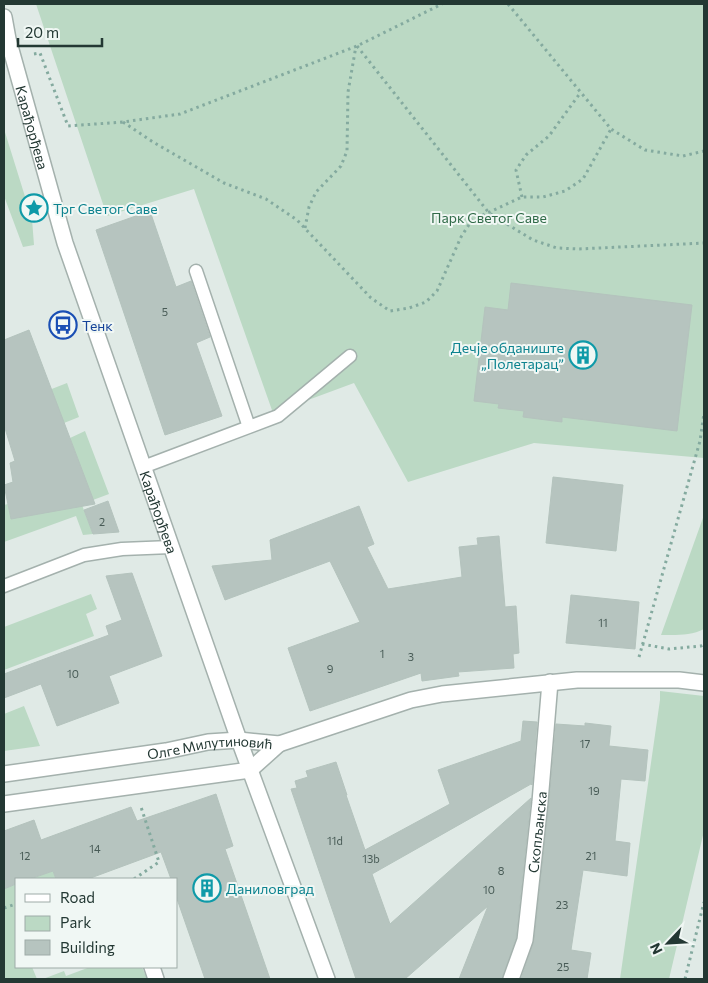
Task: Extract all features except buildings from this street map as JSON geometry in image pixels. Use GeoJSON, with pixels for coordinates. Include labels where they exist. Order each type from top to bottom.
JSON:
{"type":"FeatureCollection","features":[{"type":"Feature","properties":{"kind":"street","name":"Карађорђева"},"geometry":{"type":"LineString","coordinates":[[4,17],[6,34],[65,243],[239,740],[327,979]]}},
{"type":"Feature","properties":{"kind":"street"},"geometry":{"type":"LineString","coordinates":[[279,744],[411,700],[442,694],[585,680],[679,680],[704,684]]}},
{"type":"Feature","properties":{"kind":"street","name":"Скопљанска"},"geometry":{"type":"LineString","coordinates":[[511,979],[525,940],[540,802],[550,682]]}},
{"type":"Feature","properties":{"kind":"street","name":"Олге Милутиновић"},"geometry":{"type":"LineString","coordinates":[[4,774],[166,751],[208,742],[239,740],[279,744]]}},
{"type":"Feature","properties":{"kind":"street","name":"Олге Милутиновић"},"geometry":{"type":"LineString","coordinates":[[4,804],[250,770],[279,744]]}},
{"type":"Feature","properties":{"kind":"lane"},"geometry":{"type":"LineString","coordinates":[[196,271],[249,426]]}},
{"type":"Feature","properties":{"kind":"lane"},"geometry":{"type":"LineString","coordinates":[[143,468],[278,416],[350,356]]}},
{"type":"Feature","properties":{"kind":"lane"},"geometry":{"type":"LineString","coordinates":[[4,586],[84,555],[122,549],[171,546]]}},
{"type":"Feature","properties":{"kind":"path"},"geometry":{"type":"LineString","coordinates":[[14,59],[40,53],[68,126],[123,122],[180,114],[357,46],[442,4]]}},
{"type":"Feature","properties":{"kind":"path"},"geometry":{"type":"LineString","coordinates":[[508,4],[611,129],[645,150],[683,156],[704,151]]}},
{"type":"Feature","properties":{"kind":"path"},"geometry":{"type":"LineString","coordinates":[[357,46],[489,213],[533,240],[556,248],[579,249],[704,243]]}},
{"type":"Feature","properties":{"kind":"path"},"geometry":{"type":"LineString","coordinates":[[305,229],[308,207],[316,192],[341,166],[347,151],[348,92],[357,46]]}},
{"type":"Feature","properties":{"kind":"path"},"geometry":{"type":"LineString","coordinates":[[522,198],[516,170],[526,155],[549,136],[581,92]]}},
{"type":"Feature","properties":{"kind":"path"},"geometry":{"type":"LineString","coordinates":[[123,122],[153,142],[224,183],[266,199],[296,220],[371,298],[390,311],[409,308],[426,302],[437,291],[461,237],[472,220],[522,198],[543,197],[565,191],[583,179],[611,129]]}},
{"type":"Feature","properties":{"kind":"path"},"geometry":{"type":"LineString","coordinates":[[704,413],[700,441],[642,644],[669,649],[701,646],[704,644]]}},
{"type":"Feature","properties":{"kind":"path"},"geometry":{"type":"LineString","coordinates":[[134,786],[159,862],[135,878]]}},
{"type":"Feature","properties":{"kind":"path"},"geometry":{"type":"LineString","coordinates":[[685,979],[704,902]]}},
{"type":"Feature","properties":{"kind":"green space","name":"Парк Светог Саве"},"geometry":{"type":"Polygon","coordinates":[[[36,4],[704,4],[704,458],[534,443],[408,482],[354,383],[273,413],[194,189],[107,216],[36,4]]]}},
{"type":"Feature","properties":{"kind":"green space"},"geometry":{"type":"Polygon","coordinates":[[[4,129],[32,219],[34,245],[23,247],[4,196],[4,129]]]}},
{"type":"Feature","properties":{"kind":"green space"},"geometry":{"type":"Polygon","coordinates":[[[67,383],[79,417],[64,423],[44,392],[67,383]]]}},
{"type":"Feature","properties":{"kind":"green space"},"geometry":{"type":"Polygon","coordinates":[[[85,431],[109,494],[93,500],[70,438],[85,431]]]}},
{"type":"Feature","properties":{"kind":"green space"},"geometry":{"type":"Polygon","coordinates":[[[8,504],[11,518],[82,505],[93,534],[83,535],[76,516],[4,542],[4,505],[8,504]]]}},
{"type":"Feature","properties":{"kind":"green space"},"geometry":{"type":"Polygon","coordinates":[[[704,515],[704,629],[689,634],[661,635],[704,515]]]}},
{"type":"Feature","properties":{"kind":"green space"},"geometry":{"type":"Polygon","coordinates":[[[91,594],[97,609],[86,614],[94,636],[4,670],[4,627],[91,594]]]}},
{"type":"Feature","properties":{"kind":"green space"},"geometry":{"type":"Polygon","coordinates":[[[660,691],[704,696],[704,831],[669,979],[620,979],[660,700],[660,691]]]}},
{"type":"Feature","properties":{"kind":"green space"},"geometry":{"type":"Polygon","coordinates":[[[24,706],[40,746],[4,751],[4,714],[24,706]]]}},
{"type":"Feature","properties":{"kind":"green space"},"geometry":{"type":"Polygon","coordinates":[[[53,871],[56,878],[33,878],[53,871]]]}},
{"type":"Feature","properties":{"kind":"green space"},"geometry":{"type":"Polygon","coordinates":[[[15,884],[15,968],[32,968],[37,979],[4,979],[4,889],[15,884]]]}},
{"type":"Feature","properties":{"kind":"green space"},"geometry":{"type":"Polygon","coordinates":[[[87,968],[142,968],[147,979],[43,979],[64,971],[66,976],[87,968]]]}},
{"type":"Feature","properties":{"kind":"place","name":"Трг Светог Саве"},"geometry":{"type":"Point","coordinates":[34,208]}},
{"type":"Feature","properties":{"kind":"place","name":"Тенк"},"geometry":{"type":"Point","coordinates":[63,325]}},
{"type":"Feature","properties":{"kind":"place","name":"Дечје обданиште „Полетарац”"},"geometry":{"type":"Point","coordinates":[583,355]}},
{"type":"Feature","properties":{"kind":"place","name":"Даниловград"},"geometry":{"type":"Point","coordinates":[207,888]}}]}
